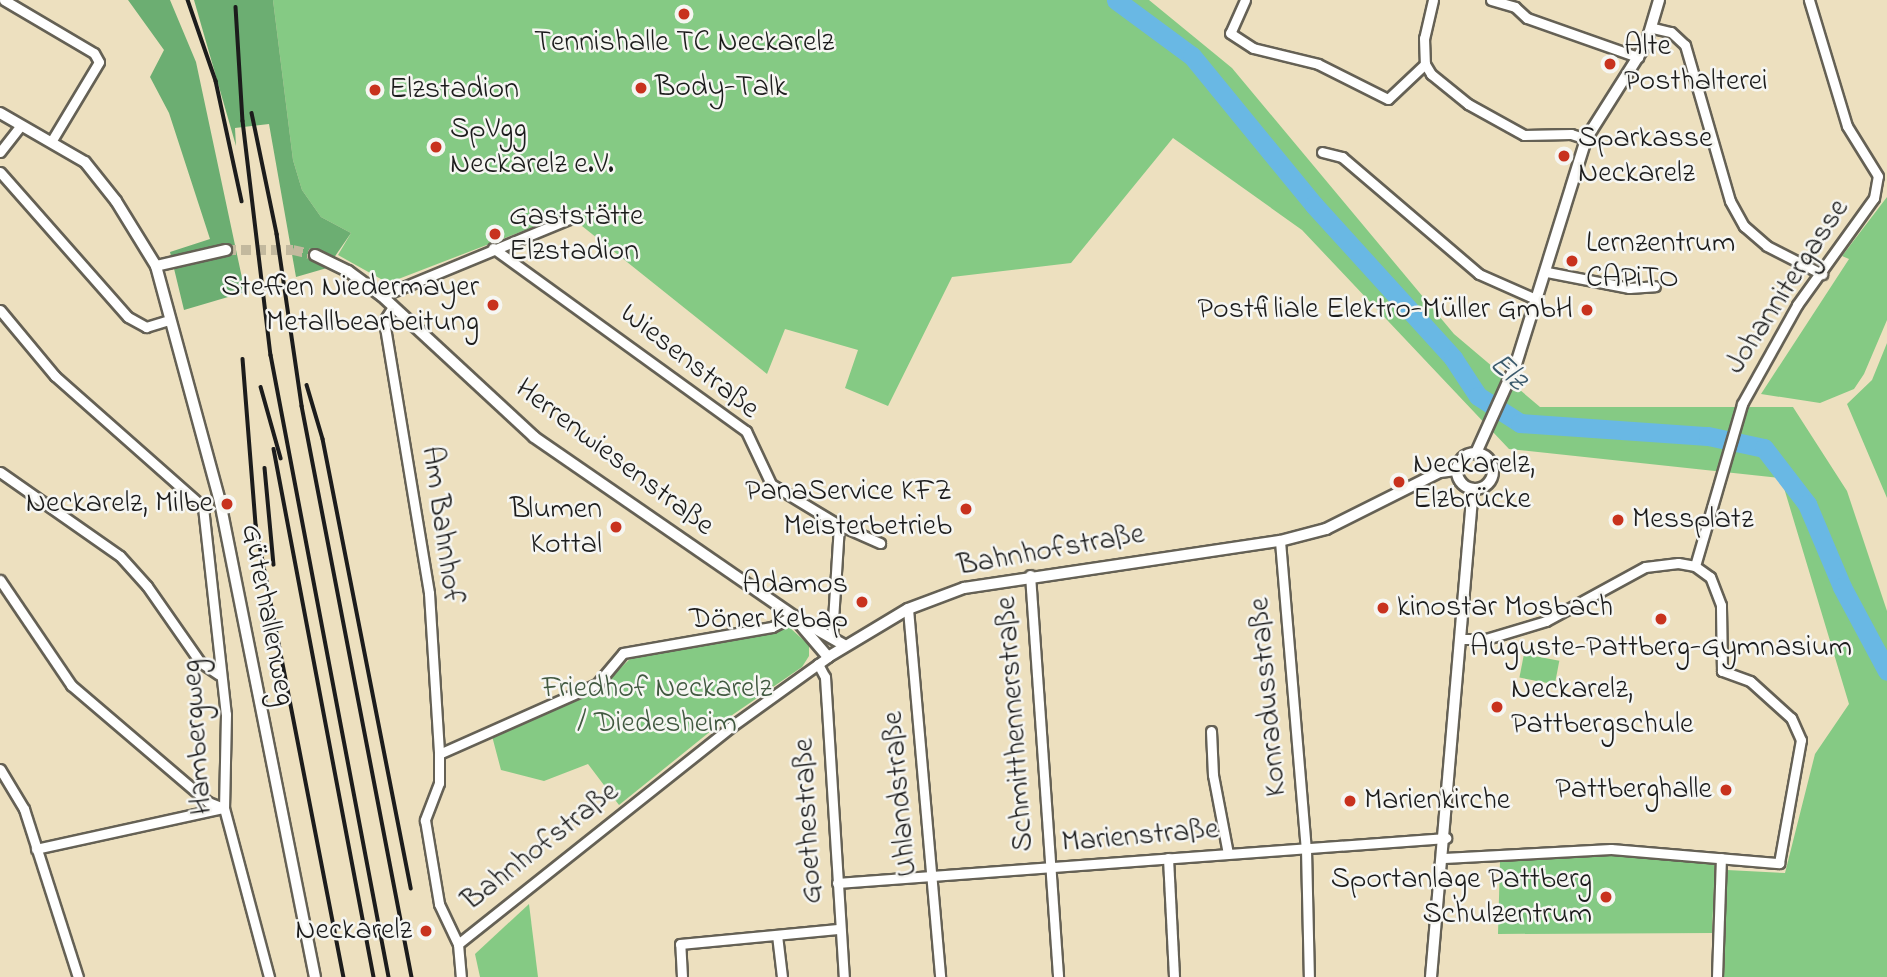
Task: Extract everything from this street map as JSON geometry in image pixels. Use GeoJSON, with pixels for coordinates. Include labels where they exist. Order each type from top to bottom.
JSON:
{"type":"FeatureCollection","features":[{"type":"Feature","properties":{"kind":"street"},"geometry":{"type":"LineString","coordinates":[[4,0],[94,53],[99,62],[51,142]]}},
{"type":"Feature","properties":{"kind":"street"},"geometry":{"type":"LineString","coordinates":[[1245,0],[1230,33],[1253,48],[1318,64],[1388,99],[1425,64]]}},
{"type":"Feature","properties":{"kind":"street"},"geometry":{"type":"LineString","coordinates":[[1433,0],[1424,38],[1425,64],[1468,104],[1524,135],[1571,134],[1587,139]]}},
{"type":"Feature","properties":{"kind":"street"},"geometry":{"type":"LineString","coordinates":[[1491,0],[1516,7],[1527,18],[1638,57]]}},
{"type":"Feature","properties":{"kind":"street"},"geometry":{"type":"LineString","coordinates":[[1473,489],[1460,481],[1456,470],[1461,460],[1476,453],[1507,383],[1538,300],[1587,139],[1638,57],[1653,28],[1659,0]]}},
{"type":"Feature","properties":{"kind":"street","name":"Johannitergasse"},"geometry":{"type":"LineString","coordinates":[[1695,566],[1723,457],[1738,414],[1797,306],[1866,215],[1878,176],[1847,126],[1810,0]]}},
{"type":"Feature","properties":{"kind":"street"},"geometry":{"type":"LineString","coordinates":[[1653,28],[1671,32],[1685,45],[1717,160],[1744,226],[1767,246],[1822,274]]}},
{"type":"Feature","properties":{"kind":"street"},"geometry":{"type":"LineString","coordinates":[[0,113],[51,142],[99,177],[156,266],[226,250]]}},
{"type":"Feature","properties":{"kind":"street"},"geometry":{"type":"LineString","coordinates":[[0,152],[21,125]]}},
{"type":"Feature","properties":{"kind":"street"},"geometry":{"type":"LineString","coordinates":[[1322,152],[1342,157],[1479,274],[1538,300]]}},
{"type":"Feature","properties":{"kind":"street"},"geometry":{"type":"LineString","coordinates":[[0,172],[128,317],[146,327],[169,320]]}},
{"type":"Feature","properties":{"kind":"street"},"geometry":{"type":"LineString","coordinates":[[382,296],[493,248],[569,219]]}},
{"type":"Feature","properties":{"kind":"street","name":"Wiesenstraße"},"geometry":{"type":"LineString","coordinates":[[493,248],[746,431],[771,484],[839,525],[880,543]]}},
{"type":"Feature","properties":{"kind":"street","name":"Herrenwiesenstraße"},"geometry":{"type":"LineString","coordinates":[[315,255],[348,271],[382,296],[534,437],[793,616],[832,635],[844,645]]}},
{"type":"Feature","properties":{"kind":"street","name":"Güterhallenweg"},"geometry":{"type":"LineString","coordinates":[[156,266],[220,502],[315,977]]}},
{"type":"Feature","properties":{"kind":"street"},"geometry":{"type":"LineString","coordinates":[[1547,272],[1629,288],[1655,286]]}},
{"type":"Feature","properties":{"kind":"street","name":"Am Bahnhof"},"geometry":{"type":"LineString","coordinates":[[393,307],[384,321],[429,593],[439,783],[425,820],[439,904],[458,944]]}},
{"type":"Feature","properties":{"kind":"street"},"geometry":{"type":"LineString","coordinates":[[0,310],[55,376],[203,506],[220,502]]}},
{"type":"Feature","properties":{"kind":"street"},"geometry":{"type":"LineString","coordinates":[[1473,489],[1485,485],[1493,472],[1488,458],[1476,453]]}},
{"type":"Feature","properties":{"kind":"street","name":"Bahnhofstraße"},"geometry":{"type":"LineString","coordinates":[[458,944],[732,726],[844,645],[908,608],[964,588],[1030,575],[1280,541],[1326,529],[1440,472],[1456,470]]}},
{"type":"Feature","properties":{"kind":"street"},"geometry":{"type":"LineString","coordinates":[[0,472],[120,556],[147,586],[200,662],[219,675]]}},
{"type":"Feature","properties":{"kind":"street"},"geometry":{"type":"LineString","coordinates":[[1430,977],[1446,838],[1473,489]]}},
{"type":"Feature","properties":{"kind":"street","name":"Hambergweg"},"geometry":{"type":"LineString","coordinates":[[203,506],[219,675],[226,714],[224,808],[269,977]]}},
{"type":"Feature","properties":{"kind":"street"},"geometry":{"type":"LineString","coordinates":[[832,635],[839,525]]}},
{"type":"Feature","properties":{"kind":"street","name":"Konradusstraße"},"geometry":{"type":"LineString","coordinates":[[1280,541],[1306,849],[1309,977]]}},
{"type":"Feature","properties":{"kind":"street"},"geometry":{"type":"LineString","coordinates":[[1444,858],[1611,849],[1779,863],[1801,740],[1791,718],[1750,681],[1722,671],[1721,605],[1710,577],[1695,566],[1678,563],[1645,567],[1546,621],[1486,639],[1463,639]]}},
{"type":"Feature","properties":{"kind":"street","name":"Schmitthennerstraße"},"geometry":{"type":"LineString","coordinates":[[1030,575],[1058,977]]}},
{"type":"Feature","properties":{"kind":"street"},"geometry":{"type":"LineString","coordinates":[[0,580],[71,685],[208,802],[224,808]]}},
{"type":"Feature","properties":{"kind":"street","name":"Uhlandstraße"},"geometry":{"type":"LineString","coordinates":[[908,608],[940,977]]}},
{"type":"Feature","properties":{"kind":"street"},"geometry":{"type":"LineString","coordinates":[[439,754],[597,684],[623,653],[760,629],[793,616]]}},
{"type":"Feature","properties":{"kind":"street","name":"Herrenwiesenstraße"},"geometry":{"type":"LineString","coordinates":[[793,616],[828,657]]}},
{"type":"Feature","properties":{"kind":"street","name":"Goethestraße"},"geometry":{"type":"LineString","coordinates":[[818,664],[825,677],[844,977]]}},
{"type":"Feature","properties":{"kind":"street"},"geometry":{"type":"LineString","coordinates":[[1210,731],[1213,775],[1228,854]]}},
{"type":"Feature","properties":{"kind":"street"},"geometry":{"type":"LineString","coordinates":[[0,769],[24,809],[78,977]]}},
{"type":"Feature","properties":{"kind":"street"},"geometry":{"type":"LineString","coordinates":[[36,849],[224,808]]}},
{"type":"Feature","properties":{"kind":"street","name":"Marienstraße"},"geometry":{"type":"LineString","coordinates":[[837,883],[1446,838]]}},
{"type":"Feature","properties":{"kind":"street"},"geometry":{"type":"LineString","coordinates":[[1168,858],[1174,977]]}},
{"type":"Feature","properties":{"kind":"street"},"geometry":{"type":"LineString","coordinates":[[1717,977],[1721,858]]}},
{"type":"Feature","properties":{"kind":"street"},"geometry":{"type":"LineString","coordinates":[[682,977],[680,944],[840,929]]}},
{"type":"Feature","properties":{"kind":"street"},"geometry":{"type":"LineString","coordinates":[[777,935],[782,977]]}},
{"type":"Feature","properties":{"kind":"street"},"geometry":{"type":"LineString","coordinates":[[458,944],[461,977]]}},
{"type":"Feature","properties":{"kind":"green space"},"geometry":{"type":"Polygon","coordinates":[[[128,0],[170,0],[196,62],[245,292],[184,310],[170,252],[210,239],[169,113],[150,77],[164,50],[128,0]]]}},
{"type":"Feature","properties":{"kind":"green space"},"geometry":{"type":"Polygon","coordinates":[[[194,0],[273,0],[293,160],[302,190],[321,217],[351,233],[327,268],[296,277],[269,124],[235,128],[236,146],[194,0]]]}},
{"type":"Feature","properties":{"kind":"green space"},"geometry":{"type":"Polygon","coordinates":[[[273,0],[1149,0],[1232,68],[1454,334],[1540,407],[1793,407],[1847,491],[1887,611],[1887,977],[1724,977],[1727,870],[1785,873],[1815,754],[1849,704],[1781,478],[1509,449],[1302,230],[1173,138],[1071,263],[952,277],[888,406],[845,388],[858,350],[785,329],[767,374],[567,214],[388,283],[338,255],[351,233],[321,217],[302,190],[293,160],[273,0]]]}},
{"type":"Feature","properties":{"kind":"green space"},"geometry":{"type":"Polygon","coordinates":[[[1887,197],[1887,320],[1864,374],[1854,389],[1820,403],[1761,394],[1849,259],[1842,256],[1887,197]]]}},
{"type":"Feature","properties":{"kind":"green space"},"geometry":{"type":"Polygon","coordinates":[[[1887,343],[1887,498],[1847,404],[1872,380],[1887,343]]]}},
{"type":"Feature","properties":{"kind":"green space","name":"Friedhof Neckarelz / Diedesheim"},"geometry":{"type":"Polygon","coordinates":[[[789,627],[809,645],[809,656],[802,667],[722,722],[619,805],[588,764],[544,781],[501,770],[492,736],[602,686],[634,655],[789,627]]]}},
{"type":"Feature","properties":{"kind":"green space"},"geometry":{"type":"Polygon","coordinates":[[[1524,654],[1559,661],[1555,684],[1519,678],[1524,654]]]}},
{"type":"Feature","properties":{"kind":"green space","name":"Sportanlage Pattberg Schulzentrum"},"geometry":{"type":"Polygon","coordinates":[[[1611,853],[1715,861],[1712,933],[1498,934],[1500,861],[1611,853]]]}},
{"type":"Feature","properties":{"kind":"green space"},"geometry":{"type":"Polygon","coordinates":[[[529,904],[538,977],[480,977],[475,954],[529,904]]]}},
{"type":"Feature","properties":{"kind":"waterway","name":"Elz"},"geometry":{"type":"LineString","coordinates":[[1116,0],[1192,56],[1314,205],[1453,358],[1478,396],[1520,423],[1708,436],[1764,448],[1807,504],[1842,587],[1887,671]]}},
{"type":"Feature","properties":{"kind":"tunnel"},"geometry":{"type":"LineString","coordinates":[[226,250],[293,250],[315,255]]}},
{"type":"Feature","properties":{"kind":"railway"},"geometry":{"type":"LineString","coordinates":[[188,0],[216,81],[242,201]]}},
{"type":"Feature","properties":{"kind":"railway"},"geometry":{"type":"LineString","coordinates":[[236,7],[243,121],[271,355],[389,977]]}},
{"type":"Feature","properties":{"kind":"railway"},"geometry":{"type":"LineString","coordinates":[[252,113],[277,234],[302,406],[412,977]]}},
{"type":"Feature","properties":{"kind":"railway"},"geometry":{"type":"LineString","coordinates":[[243,359],[256,525],[344,977]]}},
{"type":"Feature","properties":{"kind":"railway"},"geometry":{"type":"LineString","coordinates":[[307,385],[323,439],[411,888]]}},
{"type":"Feature","properties":{"kind":"railway"},"geometry":{"type":"LineString","coordinates":[[261,387],[281,458]]}},
{"type":"Feature","properties":{"kind":"railway"},"geometry":{"type":"LineString","coordinates":[[274,449],[374,977]]}},
{"type":"Feature","properties":{"kind":"railway"},"geometry":{"type":"LineString","coordinates":[[265,468],[274,565]]}},
{"type":"Feature","properties":{"kind":"place","name":"Tennishalle TC Neckarelz"},"geometry":{"type":"Point","coordinates":[684,14]}},
{"type":"Feature","properties":{"kind":"place","name":"Alte Posthalterei"},"geometry":{"type":"Point","coordinates":[1610,64]}},
{"type":"Feature","properties":{"kind":"place","name":"Body-Talk"},"geometry":{"type":"Point","coordinates":[641,88]}},
{"type":"Feature","properties":{"kind":"place","name":"Elzstadion"},"geometry":{"type":"Point","coordinates":[375,90]}},
{"type":"Feature","properties":{"kind":"place","name":"SpVgg Neckarelz e.V."},"geometry":{"type":"Point","coordinates":[436,147]}},
{"type":"Feature","properties":{"kind":"place","name":"Sparkasse Neckarelz"},"geometry":{"type":"Point","coordinates":[1564,156]}},
{"type":"Feature","properties":{"kind":"place","name":"Gaststätte Elzstadion"},"geometry":{"type":"Point","coordinates":[495,234]}},
{"type":"Feature","properties":{"kind":"place","name":"Lernzentrum CAPiTO"},"geometry":{"type":"Point","coordinates":[1572,261]}},
{"type":"Feature","properties":{"kind":"place","name":"Steffen Niedermayer Metallbearbeitung"},"geometry":{"type":"Point","coordinates":[493,305]}},
{"type":"Feature","properties":{"kind":"place","name":"Postfiliale Elektro-Müller GmbH"},"geometry":{"type":"Point","coordinates":[1587,310]}},
{"type":"Feature","properties":{"kind":"place","name":"Neckarelz, Elzbrücke"},"geometry":{"type":"Point","coordinates":[1399,482]}},
{"type":"Feature","properties":{"kind":"place","name":"Neckarelz, Milbe"},"geometry":{"type":"Point","coordinates":[227,504]}},
{"type":"Feature","properties":{"kind":"place","name":"PanaService KFZ Meisterbetrieb"},"geometry":{"type":"Point","coordinates":[966,509]}},
{"type":"Feature","properties":{"kind":"place","name":"Messplatz"},"geometry":{"type":"Point","coordinates":[1618,520]}},
{"type":"Feature","properties":{"kind":"place","name":"Blumen Kottal"},"geometry":{"type":"Point","coordinates":[616,527]}},
{"type":"Feature","properties":{"kind":"place","name":"Adamos Döner Kebap"},"geometry":{"type":"Point","coordinates":[862,602]}},
{"type":"Feature","properties":{"kind":"place","name":"kinostar Mosbach"},"geometry":{"type":"Point","coordinates":[1383,608]}},
{"type":"Feature","properties":{"kind":"place","name":"Auguste-Pattberg-Gymnasium"},"geometry":{"type":"Point","coordinates":[1661,619]}},
{"type":"Feature","properties":{"kind":"place","name":"Neckarelz, Pattbergschule"},"geometry":{"type":"Point","coordinates":[1497,707]}},
{"type":"Feature","properties":{"kind":"place","name":"Pattberghalle"},"geometry":{"type":"Point","coordinates":[1726,790]}},
{"type":"Feature","properties":{"kind":"place","name":"Marienkirche"},"geometry":{"type":"Point","coordinates":[1350,801]}},
{"type":"Feature","properties":{"kind":"place","name":"Sportanlage Pattberg Schulzentrum"},"geometry":{"type":"Point","coordinates":[1606,897]}},
{"type":"Feature","properties":{"kind":"place","name":"Neckarelz"},"geometry":{"type":"Point","coordinates":[426,931]}}]}
